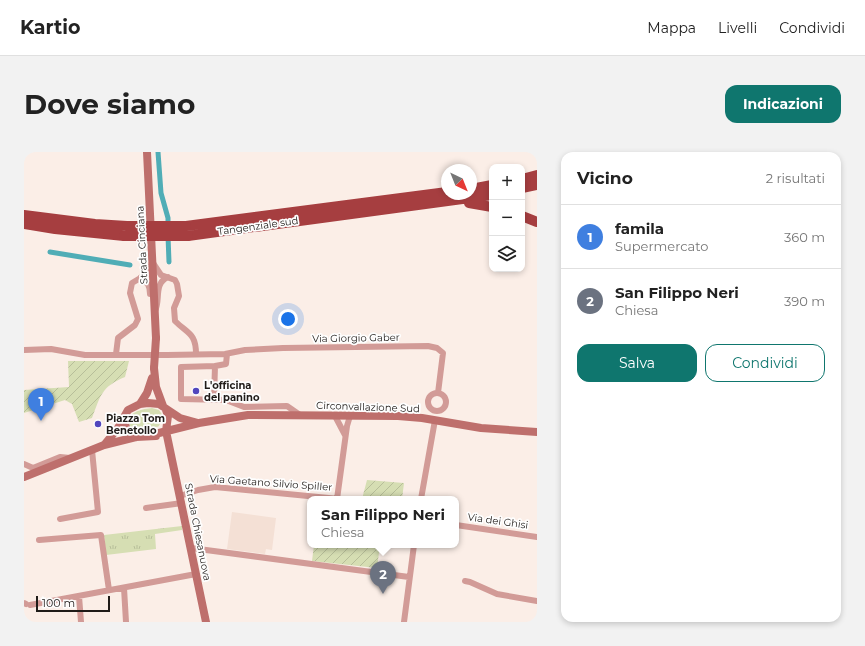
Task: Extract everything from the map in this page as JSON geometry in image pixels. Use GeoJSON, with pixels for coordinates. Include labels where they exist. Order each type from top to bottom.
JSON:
{"type":"FeatureCollection","features":[{"type":"Feature","properties":{"kind":"highway"},"geometry":{"type":"LineString","coordinates":[[525,178],[537,175]]}},
{"type":"Feature","properties":{"kind":"highway"},"geometry":{"type":"LineString","coordinates":[[525,187],[537,185]]}},
{"type":"Feature","properties":{"kind":"highway"},"geometry":{"type":"LineString","coordinates":[[477,188],[489,186]]}},
{"type":"Feature","properties":{"kind":"highway","name":"Tangenziale sud"},"geometry":{"type":"LineString","coordinates":[[187,231],[441,193]]}},
{"type":"Feature","properties":{"kind":"highway","name":"Tangenziale sud"},"geometry":{"type":"LineString","coordinates":[[24,224],[55,229],[187,231],[405,207],[489,195]]}},
{"type":"Feature","properties":{"kind":"highway"},"geometry":{"type":"LineString","coordinates":[[405,207],[414,209],[456,203],[476,203],[489,206]]}},
{"type":"Feature","properties":{"kind":"highway","name":"Tangenziale sud"},"geometry":{"type":"LineString","coordinates":[[24,214],[95,224],[126,231]]}},
{"type":"Feature","properties":{"kind":"highway"},"geometry":{"type":"LineString","coordinates":[[525,217],[537,222]]}},
{"type":"Feature","properties":{"kind":"main road","name":"Strada Cinciana"},"geometry":{"type":"LineString","coordinates":[[147,152],[156,338],[154,368]]}},
{"type":"Feature","properties":{"kind":"main road"},"geometry":{"type":"LineString","coordinates":[[104,445],[125,417],[128,410],[140,404],[150,388],[154,368]]}},
{"type":"Feature","properties":{"kind":"main road"},"geometry":{"type":"LineString","coordinates":[[154,368],[156,387],[168,416],[166,431],[169,446]]}},
{"type":"Feature","properties":{"kind":"main road","name":"Circonvallazione Sud"},"geometry":{"type":"LineString","coordinates":[[140,404],[154,403],[185,420],[199,423]]}},
{"type":"Feature","properties":{"kind":"main road","name":"Circonvallazione Sud"},"geometry":{"type":"LineString","coordinates":[[166,431],[199,423],[248,415],[300,415],[398,416],[435,420],[481,428],[537,432]]}},
{"type":"Feature","properties":{"kind":"main road"},"geometry":{"type":"LineString","coordinates":[[125,417],[124,424],[127,430],[136,436]]}},
{"type":"Feature","properties":{"kind":"main road"},"geometry":{"type":"LineString","coordinates":[[25,475],[104,445],[136,436],[151,435],[166,431]]}},
{"type":"Feature","properties":{"kind":"main road"},"geometry":{"type":"LineString","coordinates":[[151,435],[161,437],[169,446]]}},
{"type":"Feature","properties":{"kind":"main road","name":"Strada Chiesanuova"},"geometry":{"type":"LineString","coordinates":[[169,446],[206,622]]}},
{"type":"Feature","properties":{"kind":"street"},"geometry":{"type":"LineString","coordinates":[[116,354],[118,338],[135,325],[138,319],[130,288],[132,283],[147,274],[153,263],[161,275],[175,280],[179,296],[174,308],[175,321],[195,338],[196,354]]}},
{"type":"Feature","properties":{"kind":"street"},"geometry":{"type":"LineString","coordinates":[[140,278],[146,281],[150,287],[151,305],[155,311],[159,303],[158,289],[161,282],[168,278]]}},
{"type":"Feature","properties":{"kind":"street","name":"Via Giorgio Gaber"},"geometry":{"type":"LineString","coordinates":[[24,350],[51,349],[85,355],[227,354],[245,350],[283,348],[428,346],[437,348],[442,353],[443,360],[438,393]]}},
{"type":"Feature","properties":{"kind":"street"},"geometry":{"type":"LineString","coordinates":[[227,354],[226,364],[215,366],[181,367],[182,399],[230,400],[244,407],[287,406],[300,415]]}},
{"type":"Feature","properties":{"kind":"street"},"geometry":{"type":"LineString","coordinates":[[215,366],[217,399]]}},
{"type":"Feature","properties":{"kind":"street"},"geometry":{"type":"LineString","coordinates":[[335,416],[345,435]]}},
{"type":"Feature","properties":{"kind":"street","name":"Via Gaetano Silvio Spiller"},"geometry":{"type":"LineString","coordinates":[[338,496],[345,435],[350,416]]}},
{"type":"Feature","properties":{"kind":"street"},"geometry":{"type":"LineString","coordinates":[[422,496],[435,420]]}},
{"type":"Feature","properties":{"kind":"street"},"geometry":{"type":"LineString","coordinates":[[60,519],[98,512],[92,450]]}},
{"type":"Feature","properties":{"kind":"street"},"geometry":{"type":"LineString","coordinates":[[24,464],[33,468],[60,457],[70,458]]}},
{"type":"Feature","properties":{"kind":"street","name":"Via Gaetano Silvio Spiller"},"geometry":{"type":"LineString","coordinates":[[146,508],[181,500],[198,490],[215,487],[307,496]]}},
{"type":"Feature","properties":{"kind":"street","name":"Via dei Ghisi"},"geometry":{"type":"LineString","coordinates":[[459,525],[537,536]]}},
{"type":"Feature","properties":{"kind":"street"},"geometry":{"type":"LineString","coordinates":[[39,540],[101,535],[109,590]]}},
{"type":"Feature","properties":{"kind":"street"},"geometry":{"type":"LineString","coordinates":[[191,548],[409,576]]}},
{"type":"Feature","properties":{"kind":"street"},"geometry":{"type":"LineString","coordinates":[[404,622],[414,548]]}},
{"type":"Feature","properties":{"kind":"street"},"geometry":{"type":"LineString","coordinates":[[27,604],[79,596],[196,574]]}},
{"type":"Feature","properties":{"kind":"street"},"geometry":{"type":"LineString","coordinates":[[465,582],[470,582],[497,594],[537,601]]}},
{"type":"Feature","properties":{"kind":"street"},"geometry":{"type":"LineString","coordinates":[[124,588],[126,622]]}},
{"type":"Feature","properties":{"kind":"street"},"geometry":{"type":"LineString","coordinates":[[79,596],[81,622]]}},
{"type":"Feature","properties":{"kind":"shaded area"},"geometry":{"type":"Polygon","coordinates":[[[232,512],[276,518],[272,550],[266,549],[265,554],[227,549],[232,512]]]}},
{"type":"Feature","properties":{"kind":"green space"},"geometry":{"type":"Polygon","coordinates":[[[68,361],[129,361],[125,377],[106,388],[100,398],[92,418],[79,422],[72,404],[65,400],[24,413],[24,390],[69,387],[68,361]]]}},
{"type":"Feature","properties":{"kind":"green space"},"geometry":{"type":"Polygon","coordinates":[[[152,408],[159,410],[163,416],[159,426],[141,433],[131,428],[129,419],[131,415],[143,409],[152,408]]]}},
{"type":"Feature","properties":{"kind":"green space"},"geometry":{"type":"Polygon","coordinates":[[[367,480],[404,483],[402,496],[363,496],[367,480]]]}},
{"type":"Feature","properties":{"kind":"green space"},"geometry":{"type":"Polygon","coordinates":[[[182,526],[182,530],[155,534],[156,549],[106,555],[104,535],[182,526]]]}},
{"type":"Feature","properties":{"kind":"green space"},"geometry":{"type":"Polygon","coordinates":[[[314,548],[380,548],[377,568],[312,561],[314,548]]]}},
{"type":"Feature","properties":{"kind":"waterway"},"geometry":{"type":"LineString","coordinates":[[158,152],[161,193],[168,218],[168,228]]}},
{"type":"Feature","properties":{"kind":"waterway"},"geometry":{"type":"LineString","coordinates":[[168,236],[169,262]]}},
{"type":"Feature","properties":{"kind":"waterway"},"geometry":{"type":"LineString","coordinates":[[50,252],[130,265]]}},
{"type":"Feature","properties":{"kind":"place","name":"L'officina del panino"},"geometry":{"type":"Point","coordinates":[196,391]}},
{"type":"Feature","properties":{"kind":"place","name":"famila"},"geometry":{"type":"Point","coordinates":[41,421]}},
{"type":"Feature","properties":{"kind":"place","name":"Piazza Tom Benetollo"},"geometry":{"type":"Point","coordinates":[98,424]}},
{"type":"Feature","properties":{"kind":"place","name":"San Filippo Neri"},"geometry":{"type":"Point","coordinates":[383,594]}}]}
